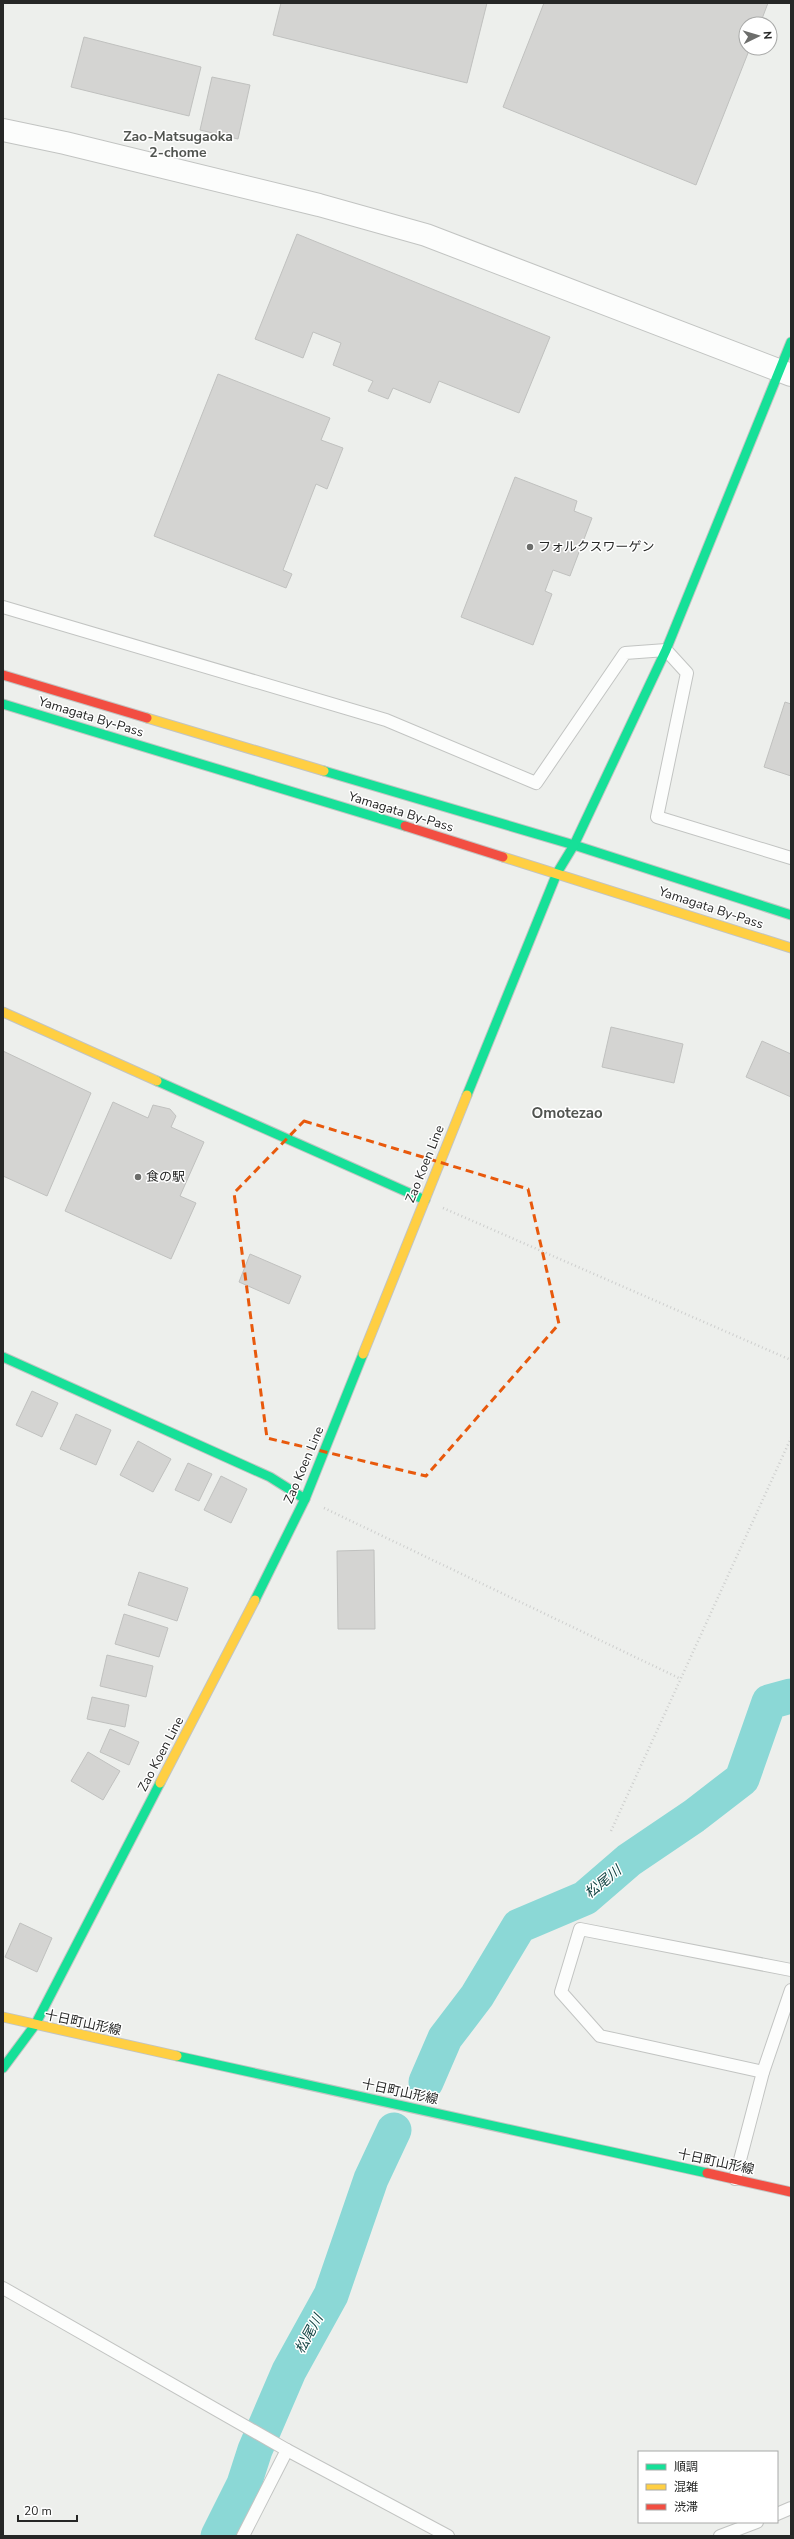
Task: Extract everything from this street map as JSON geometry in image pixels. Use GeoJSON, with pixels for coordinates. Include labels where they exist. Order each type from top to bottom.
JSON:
{"type":"FeatureCollection","features":[{"type":"Feature","properties":{"kind":"main road","name":"Zao Koen Line"},"geometry":{"type":"LineString","coordinates":[[3,2068],[35,2025],[110,1877],[204,1702],[305,1499],[557,873],[574,845],[666,650],[785,372],[791,342]]}},
{"type":"Feature","properties":{"kind":"main road","name":"Yamagata By-Pass"},"geometry":{"type":"LineString","coordinates":[[3,675],[574,845],[791,915]]}},
{"type":"Feature","properties":{"kind":"main road","name":"Yamagata By-Pass"},"geometry":{"type":"LineString","coordinates":[[5,705],[557,873],[791,948]]}},
{"type":"Feature","properties":{"kind":"main road"},"geometry":{"type":"LineString","coordinates":[[3,716],[5,705]]}},
{"type":"Feature","properties":{"kind":"main road"},"geometry":{"type":"LineString","coordinates":[[3,1012],[425,1200]]}},
{"type":"Feature","properties":{"kind":"main road"},"geometry":{"type":"LineString","coordinates":[[3,1357],[270,1477],[305,1499]]}},
{"type":"Feature","properties":{"kind":"main road","name":"十日町山形線"},"geometry":{"type":"LineString","coordinates":[[3,2017],[791,2192]]}},
{"type":"Feature","properties":{"kind":"street"},"geometry":{"type":"LineString","coordinates":[[3,130],[65,143],[319,205],[426,235],[785,372]]}},
{"type":"Feature","properties":{"kind":"lane"},"geometry":{"type":"LineString","coordinates":[[3,607],[386,720],[536,783],[625,653],[666,650],[687,673],[657,817],[791,858]]}},
{"type":"Feature","properties":{"kind":"lane"},"geometry":{"type":"LineString","coordinates":[[763,2072],[600,2036],[561,1992],[580,1929],[791,1970]]}},
{"type":"Feature","properties":{"kind":"lane"},"geometry":{"type":"LineString","coordinates":[[735,2179],[763,2072],[791,1990]]}},
{"type":"Feature","properties":{"kind":"lane"},"geometry":{"type":"LineString","coordinates":[[3,2288],[198,2398],[286,2450],[448,2536]]}},
{"type":"Feature","properties":{"kind":"lane"},"geometry":{"type":"LineString","coordinates":[[243,2536],[286,2450]]}},
{"type":"Feature","properties":{"kind":"lane"},"geometry":{"type":"LineString","coordinates":[[778,2514],[791,2508]]}},
{"type":"Feature","properties":{"kind":"lane"},"geometry":{"type":"LineString","coordinates":[[720,2536],[754,2523]]}},
{"type":"Feature","properties":{"kind":"path"},"geometry":{"type":"LineString","coordinates":[[425,1200],[791,1360]]}},
{"type":"Feature","properties":{"kind":"path"},"geometry":{"type":"LineString","coordinates":[[610,1831],[791,1438]]}},
{"type":"Feature","properties":{"kind":"path"},"geometry":{"type":"LineString","coordinates":[[305,1499],[681,1679]]}},
{"type":"Feature","properties":{"kind":"highlighted area"},"geometry":{"type":"Polygon","coordinates":[[[304,1121],[528,1189],[559,1324],[426,1476],[267,1438],[234,1193],[304,1121]]]}},
{"type":"Feature","properties":{"kind":"building"},"geometry":{"type":"Polygon","coordinates":[[[281,3],[487,3],[467,83],[273,35],[281,3]]]}},
{"type":"Feature","properties":{"kind":"building"},"geometry":{"type":"Polygon","coordinates":[[[544,3],[768,3],[763,16],[738,16],[738,56],[747,56],[696,185],[503,107],[544,3]]]}},
{"type":"Feature","properties":{"kind":"building"},"geometry":{"type":"Polygon","coordinates":[[[84,37],[201,67],[189,116],[71,87],[84,37]]]}},
{"type":"Feature","properties":{"kind":"building"},"geometry":{"type":"Polygon","coordinates":[[[212,77],[250,85],[238,139],[200,130],[212,77]]]}},
{"type":"Feature","properties":{"kind":"building"},"geometry":{"type":"Polygon","coordinates":[[[297,234],[550,337],[519,413],[439,381],[430,403],[393,388],[388,399],[368,391],[373,381],[333,365],[341,343],[313,332],[303,358],[255,339],[297,234]]]}},
{"type":"Feature","properties":{"kind":"building"},"geometry":{"type":"Polygon","coordinates":[[[218,374],[330,418],[321,440],[343,448],[327,489],[316,484],[283,570],[292,574],[286,588],[154,536],[218,374]]]}},
{"type":"Feature","properties":{"kind":"building"},"geometry":{"type":"Polygon","coordinates":[[[515,477],[577,501],[574,511],[592,518],[570,576],[553,570],[545,591],[552,594],[533,645],[461,617],[515,477]]]}},
{"type":"Feature","properties":{"kind":"building"},"geometry":{"type":"Polygon","coordinates":[[[785,702],[791,704],[791,776],[764,767],[785,702]]]}},
{"type":"Feature","properties":{"kind":"building"},"geometry":{"type":"Polygon","coordinates":[[[611,1027],[683,1044],[674,1083],[602,1067],[611,1027]]]}},
{"type":"Feature","properties":{"kind":"building"},"geometry":{"type":"Polygon","coordinates":[[[762,1041],[791,1054],[791,1097],[746,1077],[762,1041]]]}},
{"type":"Feature","properties":{"kind":"building"},"geometry":{"type":"Polygon","coordinates":[[[3,1051],[91,1093],[47,1196],[3,1176],[3,1051]]]}},
{"type":"Feature","properties":{"kind":"building"},"geometry":{"type":"Polygon","coordinates":[[[113,1102],[148,1118],[153,1105],[170,1109],[176,1116],[171,1127],[204,1142],[180,1196],[196,1203],[171,1259],[65,1211],[113,1102]]]}},
{"type":"Feature","properties":{"kind":"building"},"geometry":{"type":"Polygon","coordinates":[[[250,1254],[301,1276],[289,1304],[239,1282],[250,1254]]]}},
{"type":"Feature","properties":{"kind":"building"},"geometry":{"type":"Polygon","coordinates":[[[32,1391],[58,1403],[42,1437],[16,1425],[32,1391]]]}},
{"type":"Feature","properties":{"kind":"building"},"geometry":{"type":"Polygon","coordinates":[[[76,1414],[111,1430],[96,1465],[60,1449],[76,1414]]]}},
{"type":"Feature","properties":{"kind":"building"},"geometry":{"type":"Polygon","coordinates":[[[138,1441],[171,1459],[153,1492],[120,1475],[138,1441]]]}},
{"type":"Feature","properties":{"kind":"building"},"geometry":{"type":"Polygon","coordinates":[[[188,1463],[212,1474],[199,1501],[175,1490],[188,1463]]]}},
{"type":"Feature","properties":{"kind":"building"},"geometry":{"type":"Polygon","coordinates":[[[221,1476],[247,1489],[231,1523],[204,1510],[221,1476]]]}},
{"type":"Feature","properties":{"kind":"building"},"geometry":{"type":"Polygon","coordinates":[[[374,1550],[375,1629],[338,1629],[337,1551],[374,1550]]]}},
{"type":"Feature","properties":{"kind":"building"},"geometry":{"type":"Polygon","coordinates":[[[139,1572],[188,1588],[177,1621],[128,1605],[139,1572]]]}},
{"type":"Feature","properties":{"kind":"building"},"geometry":{"type":"Polygon","coordinates":[[[124,1614],[168,1628],[159,1657],[115,1644],[124,1614]]]}},
{"type":"Feature","properties":{"kind":"building"},"geometry":{"type":"Polygon","coordinates":[[[107,1655],[153,1666],[146,1697],[100,1686],[107,1655]]]}},
{"type":"Feature","properties":{"kind":"building"},"geometry":{"type":"Polygon","coordinates":[[[92,1697],[129,1705],[125,1727],[87,1719],[92,1697]]]}},
{"type":"Feature","properties":{"kind":"building"},"geometry":{"type":"Polygon","coordinates":[[[110,1729],[139,1742],[129,1765],[100,1752],[110,1729]]]}},
{"type":"Feature","properties":{"kind":"building"},"geometry":{"type":"Polygon","coordinates":[[[88,1752],[120,1771],[103,1800],[71,1781],[88,1752]]]}},
{"type":"Feature","properties":{"kind":"building"},"geometry":{"type":"Polygon","coordinates":[[[20,1923],[52,1938],[37,1972],[5,1957],[20,1923]]]}},
{"type":"Feature","properties":{"kind":"waterway","name":"松尾川"},"geometry":{"type":"LineString","coordinates":[[426,2082],[445,2038],[477,1996],[519,1926],[585,1898],[629,1860],[694,1816],[742,1779],[769,1702],[791,1696]]}},
{"type":"Feature","properties":{"kind":"waterway","name":"松尾川"},"geometry":{"type":"LineString","coordinates":[[218,2536],[244,2484],[255,2450],[289,2371],[331,2295],[371,2179],[394,2130]]}},
{"type":"Feature","properties":{"kind":"traffic: fast"},"geometry":{"type":"LineString","coordinates":[[574,845],[666,650],[791,342]]}},
{"type":"Feature","properties":{"kind":"traffic: fast"},"geometry":{"type":"LineString","coordinates":[[3,704],[405,826]]}},
{"type":"Feature","properties":{"kind":"traffic: fast"},"geometry":{"type":"LineString","coordinates":[[324,771],[574,845],[791,915]]}},
{"type":"Feature","properties":{"kind":"traffic: fast"},"geometry":{"type":"LineString","coordinates":[[467,1095],[557,873],[574,845]]}},
{"type":"Feature","properties":{"kind":"traffic: fast"},"geometry":{"type":"LineString","coordinates":[[157,1081],[425,1200]]}},
{"type":"Feature","properties":{"kind":"traffic: fast"},"geometry":{"type":"LineString","coordinates":[[255,1600],[305,1499],[363,1354]]}},
{"type":"Feature","properties":{"kind":"traffic: fast"},"geometry":{"type":"LineString","coordinates":[[3,1357],[270,1477],[305,1499]]}},
{"type":"Feature","properties":{"kind":"traffic: fast"},"geometry":{"type":"LineString","coordinates":[[3,2068],[35,2025],[160,1783]]}},
{"type":"Feature","properties":{"kind":"traffic: fast"},"geometry":{"type":"LineString","coordinates":[[177,2056],[707,2173]]}},
{"type":"Feature","properties":{"kind":"traffic: slow"},"geometry":{"type":"LineString","coordinates":[[147,718],[324,771]]}},
{"type":"Feature","properties":{"kind":"traffic: slow"},"geometry":{"type":"LineString","coordinates":[[503,857],[791,948]]}},
{"type":"Feature","properties":{"kind":"traffic: slow"},"geometry":{"type":"LineString","coordinates":[[3,1012],[157,1081]]}},
{"type":"Feature","properties":{"kind":"traffic: slow"},"geometry":{"type":"LineString","coordinates":[[363,1354],[467,1095]]}},
{"type":"Feature","properties":{"kind":"traffic: slow"},"geometry":{"type":"LineString","coordinates":[[160,1783],[255,1600]]}},
{"type":"Feature","properties":{"kind":"traffic: slow"},"geometry":{"type":"LineString","coordinates":[[3,2017],[177,2056]]}},
{"type":"Feature","properties":{"kind":"traffic: jam"},"geometry":{"type":"LineString","coordinates":[[3,675],[147,718]]}},
{"type":"Feature","properties":{"kind":"traffic: jam"},"geometry":{"type":"LineString","coordinates":[[405,826],[503,857]]}},
{"type":"Feature","properties":{"kind":"traffic: jam"},"geometry":{"type":"LineString","coordinates":[[707,2173],[791,2192]]}},
{"type":"Feature","properties":{"kind":"place","name":"フォルクスワーゲン"},"geometry":{"type":"Point","coordinates":[530,547]}},
{"type":"Feature","properties":{"kind":"place","name":"食の駅"},"geometry":{"type":"Point","coordinates":[138,1177]}},
{"type":"Feature","properties":{"kind":"district","name":"Zao-Matsugaoka 2-chome"},"geometry":{"type":"Point","coordinates":[178,144]}},
{"type":"Feature","properties":{"kind":"district","name":"Omotezao"},"geometry":{"type":"Point","coordinates":[567,1113]}}]}
